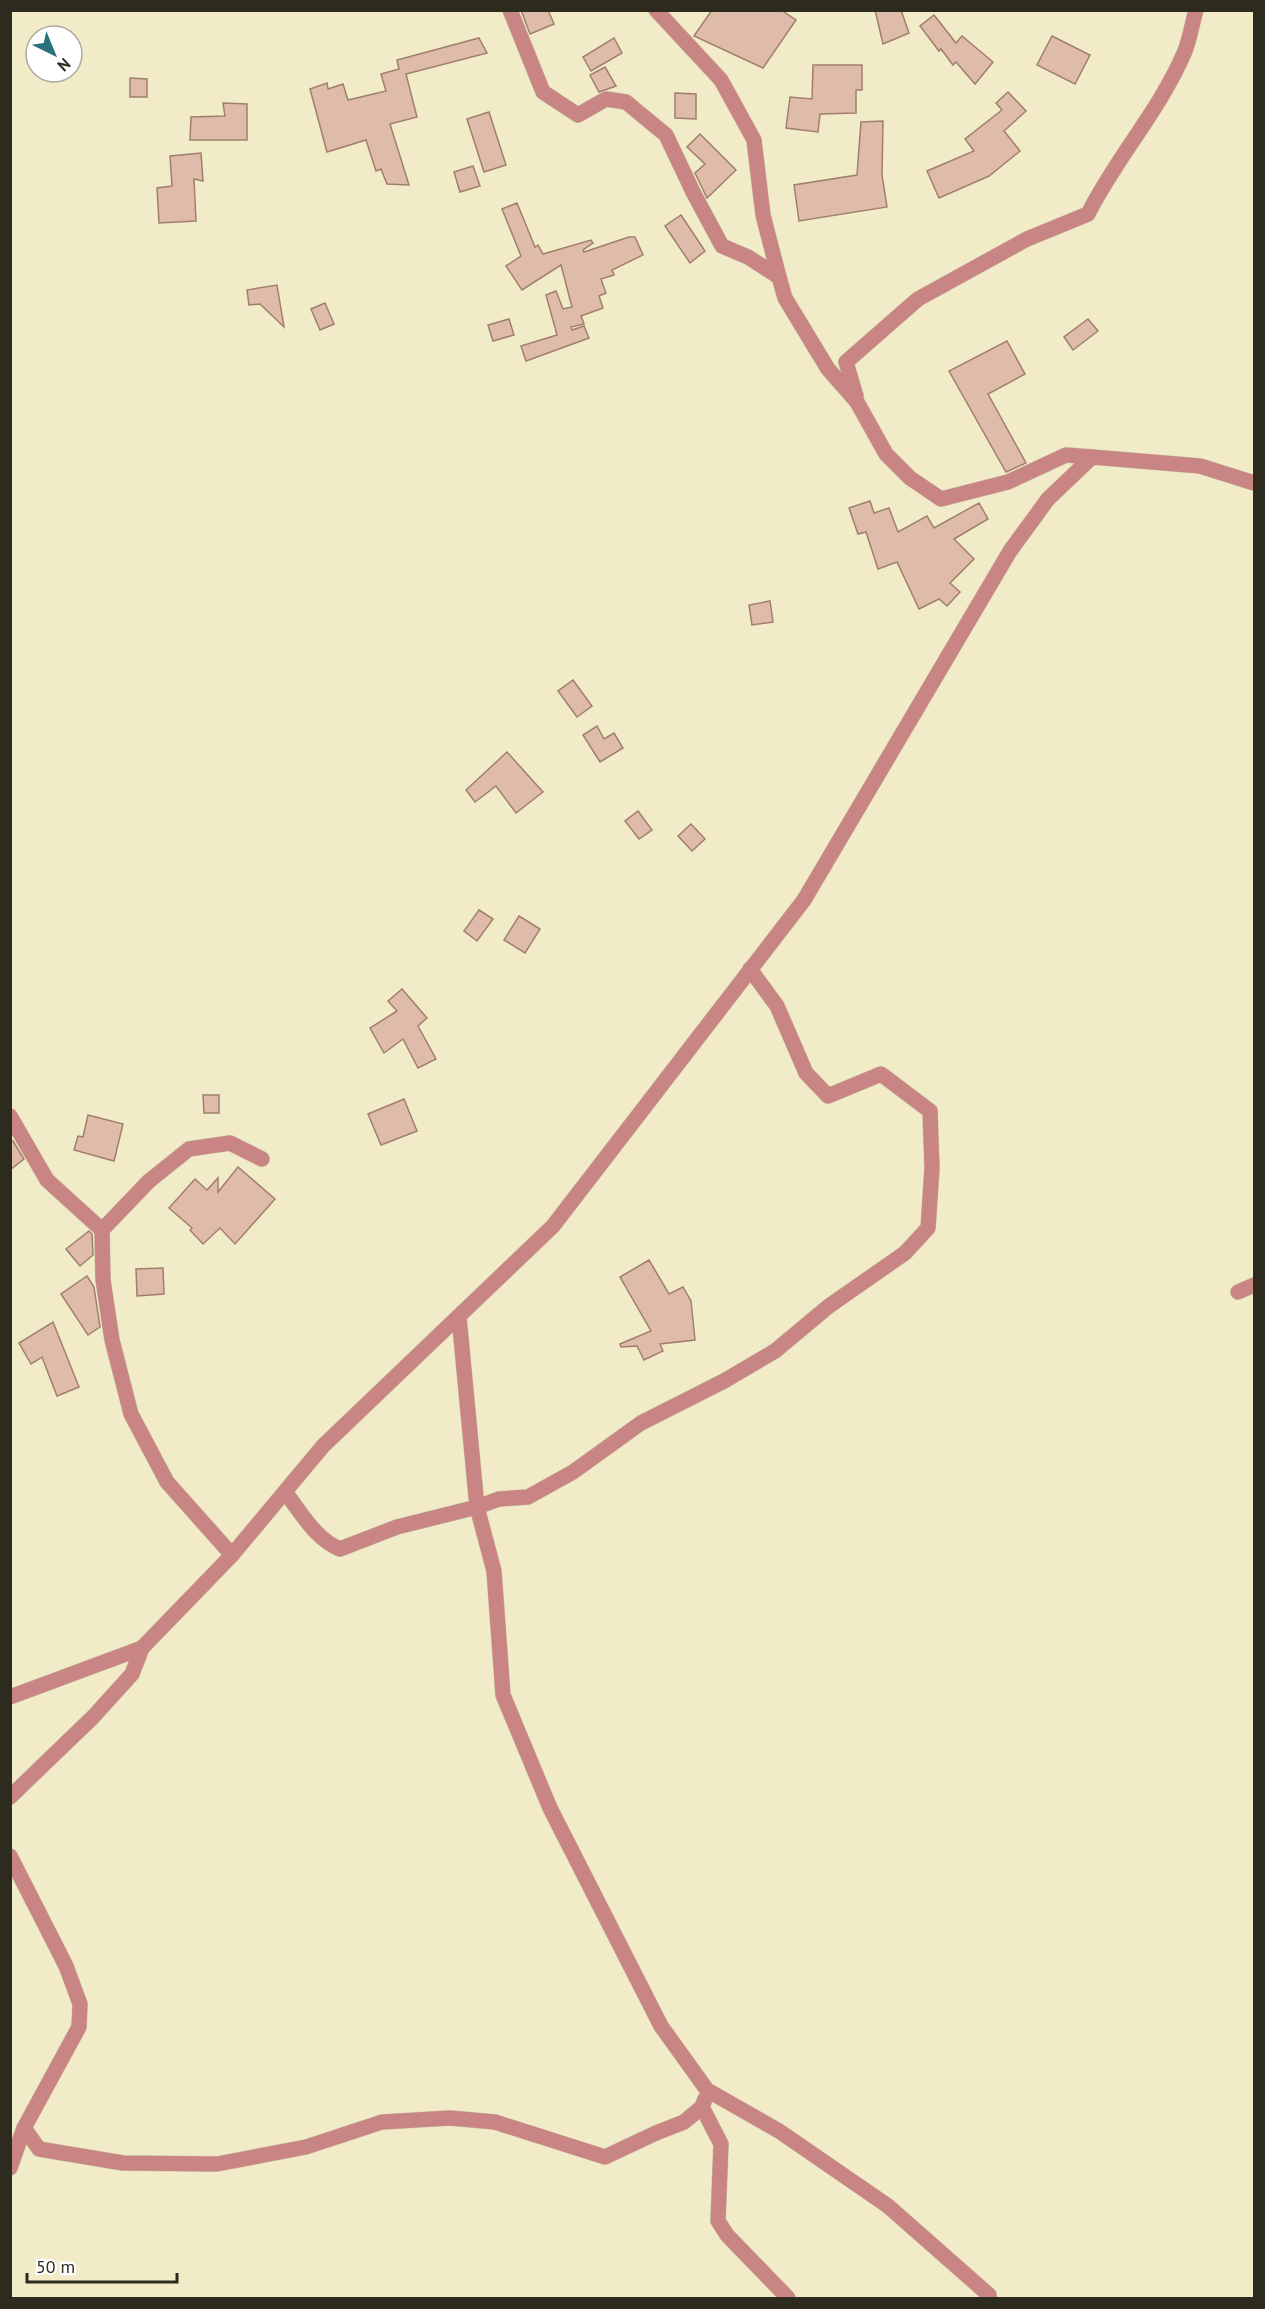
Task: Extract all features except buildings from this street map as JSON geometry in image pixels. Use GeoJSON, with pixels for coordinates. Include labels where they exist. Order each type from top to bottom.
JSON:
{"type":"FeatureCollection","features":[{"type":"Feature","properties":{"kind":"street"},"geometry":{"type":"LineString","coordinates":[[510,10],[543,92],[578,115],[606,99],[626,102],[666,135],[694,194],[723,246],[748,257],[778,278]]}},
{"type":"Feature","properties":{"kind":"street"},"geometry":{"type":"LineString","coordinates":[[656,10],[721,80],[754,140],[764,215],[778,278],[785,298],[828,369],[857,402],[886,454],[910,478],[941,499],[1008,482],[1066,455],[1200,466],[1254,483]]}},
{"type":"Feature","properties":{"kind":"street"},"geometry":{"type":"LineString","coordinates":[[857,402],[846,362],[918,299],[1027,238],[1088,214],[1101,188],[1157,103],[1185,50],[1196,10]]}},
{"type":"Feature","properties":{"kind":"street"},"geometry":{"type":"LineString","coordinates":[[10,1797],[93,1717],[132,1674],[142,1648],[232,1555],[323,1446],[553,1226],[804,900],[1010,551],[1048,499],[1092,457]]}},
{"type":"Feature","properties":{"kind":"street"},"geometry":{"type":"LineString","coordinates":[[285,1492],[317,1533],[328,1544],[340,1548],[397,1527],[477,1507],[498,1499],[528,1497],[573,1472],[641,1423],[775,1352],[829,1306],[905,1253],[928,1228],[932,1168],[930,1111],[881,1074],[828,1096],[806,1073],[777,1006],[750,969]]}},
{"type":"Feature","properties":{"kind":"street"},"geometry":{"type":"LineString","coordinates":[[10,1116],[47,1180],[102,1230]]}},
{"type":"Feature","properties":{"kind":"street"},"geometry":{"type":"LineString","coordinates":[[232,1555],[166,1482],[131,1414],[112,1340],[103,1280],[102,1230],[149,1181],[189,1149],[230,1143],[262,1159]]}},
{"type":"Feature","properties":{"kind":"street"},"geometry":{"type":"LineString","coordinates":[[1238,1292],[1254,1285]]}},
{"type":"Feature","properties":{"kind":"street"},"geometry":{"type":"LineString","coordinates":[[459,1317],[477,1507],[494,1571],[503,1695],[550,1808],[661,2026],[707,2090],[779,2131],[888,2206],[989,2295],[989,2298]]}},
{"type":"Feature","properties":{"kind":"street"},"geometry":{"type":"LineString","coordinates":[[10,1697],[142,1648]]}},
{"type":"Feature","properties":{"kind":"street"},"geometry":{"type":"LineString","coordinates":[[10,1856],[66,1966],[80,2004],[79,2027],[24,2128],[10,2168]]}},
{"type":"Feature","properties":{"kind":"street"},"geometry":{"type":"LineString","coordinates":[[24,2128],[39,2149],[123,2163],[217,2164],[306,2147],[382,2121],[450,2118],[495,2122],[605,2157],[684,2122],[702,2107],[707,2090]]}},
{"type":"Feature","properties":{"kind":"street"},"geometry":{"type":"LineString","coordinates":[[702,2107],[722,2144],[718,2221],[727,2235],[788,2298]]}}]}
